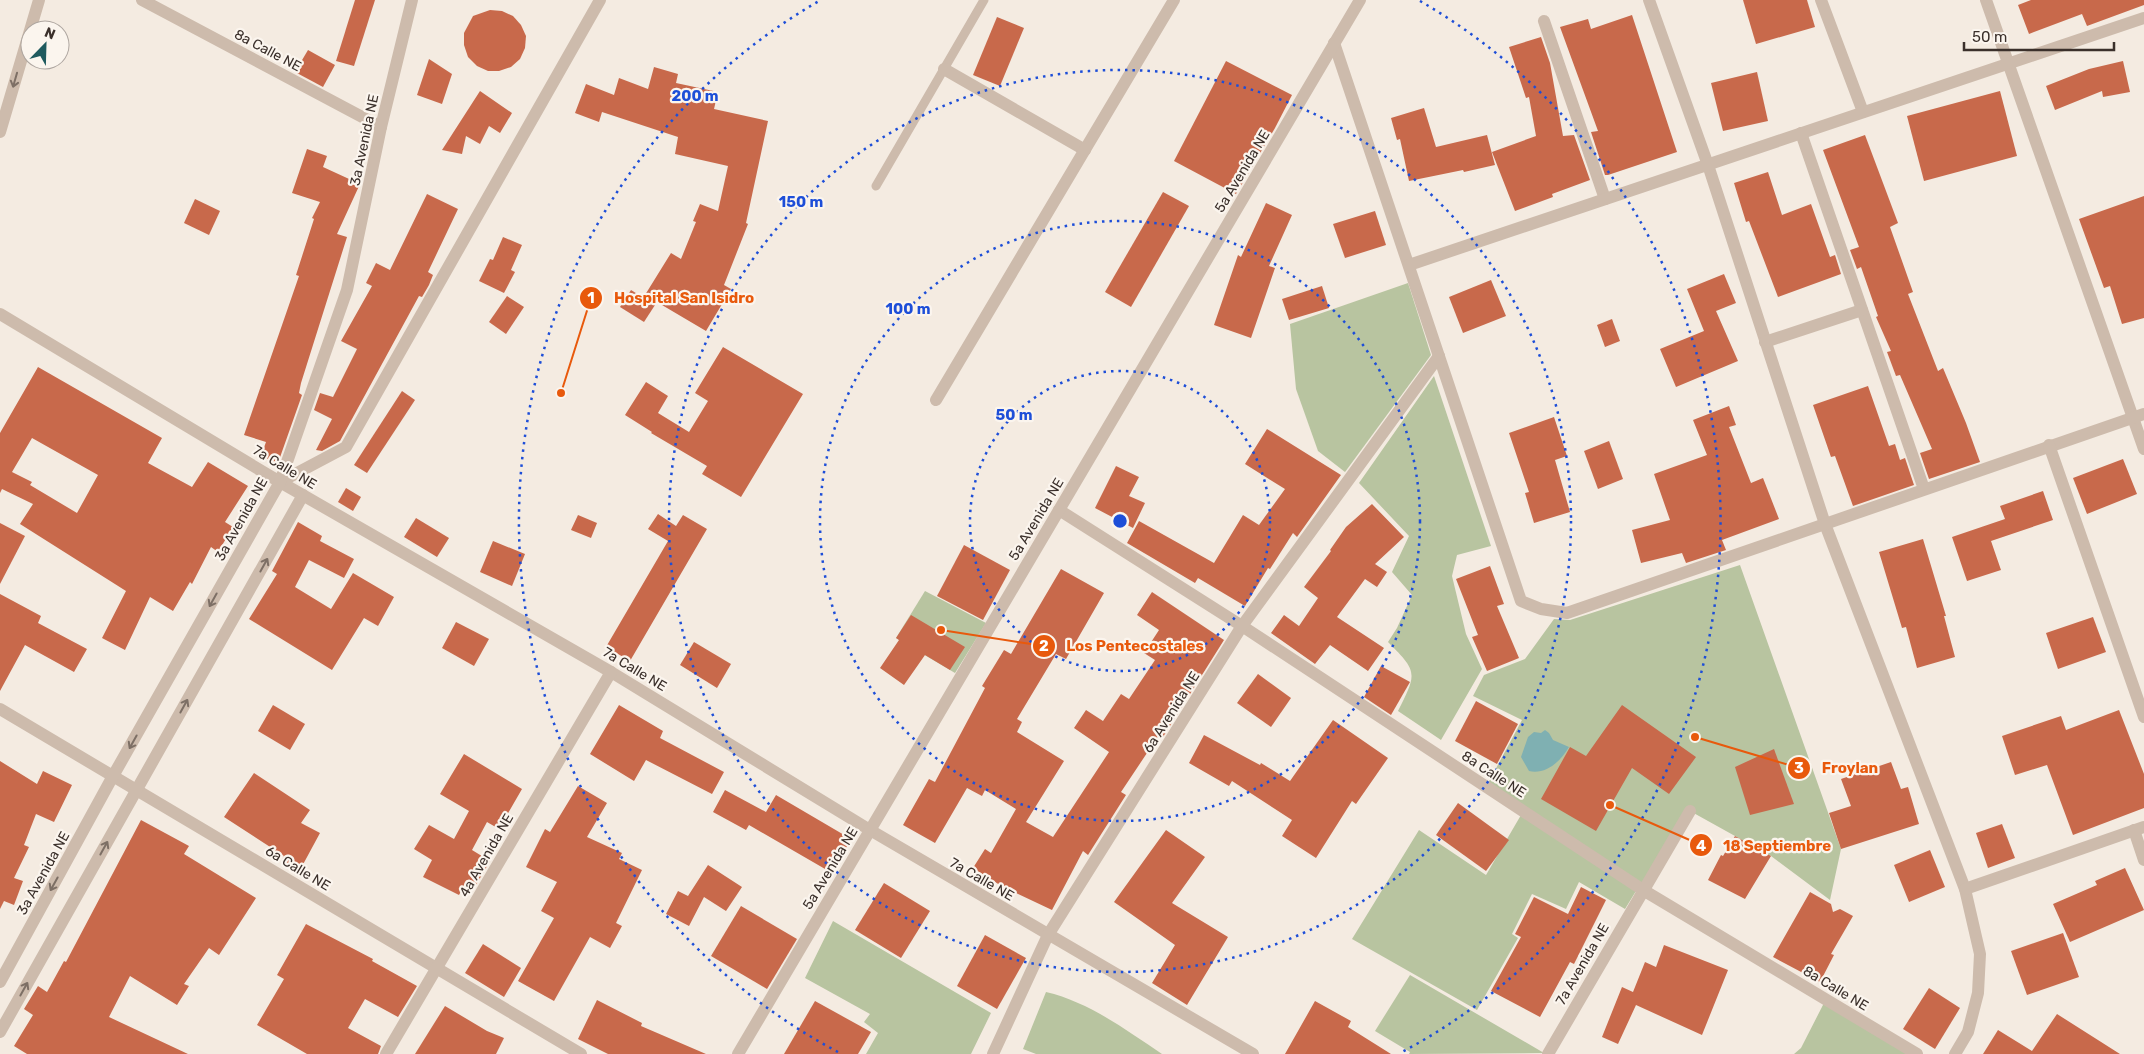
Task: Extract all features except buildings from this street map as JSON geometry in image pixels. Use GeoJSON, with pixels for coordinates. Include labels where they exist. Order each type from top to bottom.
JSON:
{"type":"FeatureCollection","features":[{"type":"Feature","properties":{"kind":"street"},"geometry":{"type":"LineString","coordinates":[[0,132],[39,0]]}},
{"type":"Feature","properties":{"kind":"street","name":"8a Calle NE"},"geometry":{"type":"LineString","coordinates":[[142,0],[381,127]]}},
{"type":"Feature","properties":{"kind":"street","name":"3a Avenida NE"},"geometry":{"type":"LineString","coordinates":[[0,982],[113,776],[280,482],[347,290],[381,127],[412,0]]}},
{"type":"Feature","properties":{"kind":"street"},"geometry":{"type":"LineString","coordinates":[[280,482],[346,446],[600,0]]}},
{"type":"Feature","properties":{"kind":"street"},"geometry":{"type":"LineString","coordinates":[[936,400],[1174,0]]}},
{"type":"Feature","properties":{"kind":"street","name":"5a Avenida NE"},"geometry":{"type":"LineString","coordinates":[[738,1054],[1360,0]]}},
{"type":"Feature","properties":{"kind":"street"},"geometry":{"type":"LineString","coordinates":[[1649,0],[1708,165],[1825,524],[1965,889],[1980,954],[1978,993],[1968,1032],[1955,1054]]}},
{"type":"Feature","properties":{"kind":"street"},"geometry":{"type":"LineString","coordinates":[[1821,0],[1863,112]]}},
{"type":"Feature","properties":{"kind":"street"},"geometry":{"type":"LineString","coordinates":[[1986,0],[2139,416],[2144,449]]}},
{"type":"Feature","properties":{"kind":"street"},"geometry":{"type":"LineString","coordinates":[[1409,266],[2144,18]]}},
{"type":"Feature","properties":{"kind":"street"},"geometry":{"type":"LineString","coordinates":[[1544,21],[1605,199]]}},
{"type":"Feature","properties":{"kind":"street"},"geometry":{"type":"LineString","coordinates":[[1334,43],[1521,601],[1541,609],[1567,613],[2049,445],[2139,416]]}},
{"type":"Feature","properties":{"kind":"street"},"geometry":{"type":"LineString","coordinates":[[944,69],[1085,150]]}},
{"type":"Feature","properties":{"kind":"street"},"geometry":{"type":"LineString","coordinates":[[1800,133],[1924,489]]}},
{"type":"Feature","properties":{"kind":"street"},"geometry":{"type":"LineString","coordinates":[[1766,342],[1862,310]]}},
{"type":"Feature","properties":{"kind":"street","name":"7a Calle NE"},"geometry":{"type":"LineString","coordinates":[[0,314],[280,482],[611,672],[870,830],[1253,1054]]}},
{"type":"Feature","properties":{"kind":"street","name":"6a Avenida NE"},"geometry":{"type":"LineString","coordinates":[[993,1054],[1048,935],[1242,626],[1439,356]]}},
{"type":"Feature","properties":{"kind":"street"},"geometry":{"type":"LineString","coordinates":[[2049,445],[2144,717]]}},
{"type":"Feature","properties":{"kind":"street"},"geometry":{"type":"LineString","coordinates":[[0,1032],[303,495]]}},
{"type":"Feature","properties":{"kind":"street","name":"8a Calle NE"},"geometry":{"type":"LineString","coordinates":[[1059,510],[1242,626],[1643,890],[1917,1054]]}},
{"type":"Feature","properties":{"kind":"street","name":"4a Avenida NE"},"geometry":{"type":"LineString","coordinates":[[386,1054],[611,672]]}},
{"type":"Feature","properties":{"kind":"street","name":"6a Calle NE"},"geometry":{"type":"LineString","coordinates":[[0,709],[580,1054]]}},
{"type":"Feature","properties":{"kind":"street","name":"7a Avenida NE"},"geometry":{"type":"LineString","coordinates":[[1548,1054],[1690,811]]}},
{"type":"Feature","properties":{"kind":"street"},"geometry":{"type":"LineString","coordinates":[[1965,889],[2139,828],[2144,860]]}},
{"type":"Feature","properties":{"kind":"lane"},"geometry":{"type":"LineString","coordinates":[[876,186],[984,0]]}},
{"type":"Feature","properties":{"kind":"green space"},"geometry":{"type":"Polygon","coordinates":[[[1408,283],[1431,355],[1345,472],[1318,451],[1296,389],[1290,324],[1408,283]]]}},
{"type":"Feature","properties":{"kind":"green space"},"geometry":{"type":"Polygon","coordinates":[[[1434,376],[1491,546],[1457,555],[1452,576],[1466,634],[1482,669],[1441,740],[1398,711],[1409,688],[1411,674],[1405,660],[1388,642],[1397,628],[1412,595],[1392,572],[1409,536],[1359,483],[1434,376]]]}},
{"type":"Feature","properties":{"kind":"green space"},"geometry":{"type":"Polygon","coordinates":[[[1740,565],[1841,849],[1830,900],[1771,856],[1690,811],[1643,890],[1486,787],[1522,720],[1473,696],[1484,675],[1525,659],[1554,619],[1570,620],[1740,565]]]}},
{"type":"Feature","properties":{"kind":"green space"},"geometry":{"type":"Polygon","coordinates":[[[925,591],[986,623],[955,673],[896,638],[925,591]]]}},
{"type":"Feature","properties":{"kind":"green space"},"geometry":{"type":"Polygon","coordinates":[[[1521,815],[1636,891],[1625,909],[1579,882],[1566,909],[1532,894],[1512,934],[1518,938],[1477,1010],[1352,939],[1419,830],[1486,875],[1521,815]]]}},
{"type":"Feature","properties":{"kind":"green space"},"geometry":{"type":"Polygon","coordinates":[[[833,921],[991,1013],[971,1054],[866,1054],[878,1033],[864,1022],[870,1014],[805,978],[833,921]]]}},
{"type":"Feature","properties":{"kind":"green space"},"geometry":{"type":"Polygon","coordinates":[[[1410,975],[1544,1053],[1409,1054],[1410,1052],[1375,1031],[1410,975]]]}},
{"type":"Feature","properties":{"kind":"green space"},"geometry":{"type":"Polygon","coordinates":[[[1046,992],[1092,1010],[1121,1026],[1162,1054],[1036,1054],[1023,1049],[1046,992]]]}},
{"type":"Feature","properties":{"kind":"green space"},"geometry":{"type":"Polygon","coordinates":[[[1824,1003],[1913,1054],[1794,1054],[1801,1048],[1824,1003]]]}},
{"type":"Feature","properties":{"kind":"water"},"geometry":{"type":"Polygon","coordinates":[[[1545,730],[1553,740],[1569,747],[1557,762],[1547,769],[1535,772],[1529,771],[1521,757],[1528,737],[1534,732],[1541,733],[1545,730]]]}},
{"type":"Feature","properties":{"kind":"place","name":"Hospital San Isidro"},"geometry":{"type":"Point","coordinates":[561,393]}},
{"type":"Feature","properties":{"kind":"place","name":"Los Pentecostales"},"geometry":{"type":"Point","coordinates":[941,630]}},
{"type":"Feature","properties":{"kind":"place","name":"Froylan"},"geometry":{"type":"Point","coordinates":[1695,737]}},
{"type":"Feature","properties":{"kind":"place","name":"18 Septiembre"},"geometry":{"type":"Point","coordinates":[1610,805]}}]}
